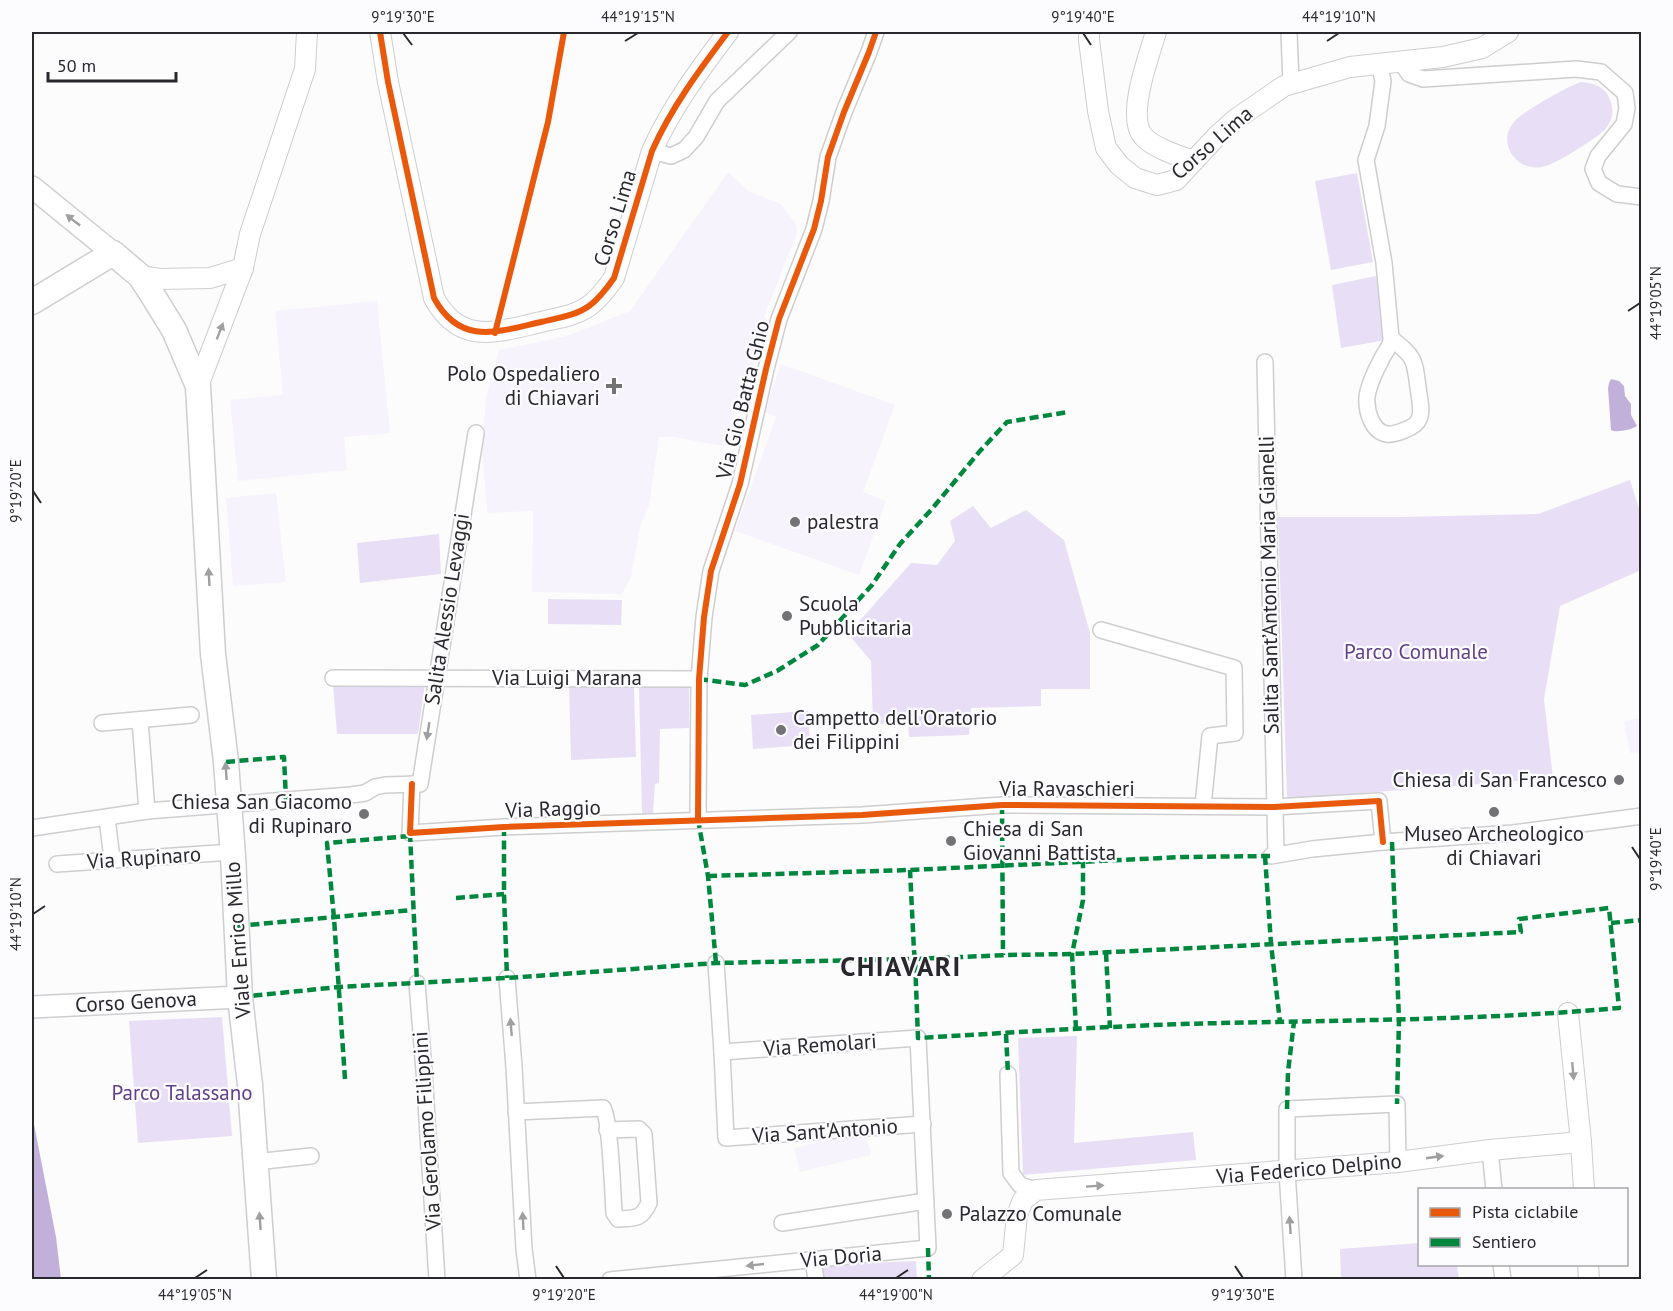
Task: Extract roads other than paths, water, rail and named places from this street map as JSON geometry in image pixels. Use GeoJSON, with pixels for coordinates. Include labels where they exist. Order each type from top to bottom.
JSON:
{"type":"FeatureCollection","features":[{"type":"Feature","properties":{"kind":"main road"},"geometry":{"type":"LineString","coordinates":[[32,188],[113,253],[32,302]]}},
{"type":"Feature","properties":{"kind":"main road","name":"Viale Enrico Millo"},"geometry":{"type":"LineString","coordinates":[[113,253],[140,276],[174,330],[198,386],[213,654],[225,762],[240,997],[250,1085],[264,1280]]}},
{"type":"Feature","properties":{"kind":"main road","name":"Corso Genova"},"geometry":{"type":"LineString","coordinates":[[32,1007],[240,997]]}},
{"type":"Feature","properties":{"kind":"street"},"geometry":{"type":"LineString","coordinates":[[198,386],[243,268],[250,234],[305,69],[307,32]]}},
{"type":"Feature","properties":{"kind":"street","name":"Corso Lima"},"geometry":{"type":"LineString","coordinates":[[380,32],[388,82],[435,298],[441,310],[449,318],[467,329],[495,333],[572,315],[597,299],[614,278],[652,151],[660,132],[702,67],[728,32]]}},
{"type":"Feature","properties":{"kind":"street"},"geometry":{"type":"LineString","coordinates":[[652,151],[671,156],[684,150],[696,137],[717,101],[789,32]]}},
{"type":"Feature","properties":{"kind":"street","name":"Via Gio Batta Ghio"},"geometry":{"type":"LineString","coordinates":[[698,819],[699,679],[711,571],[740,484],[779,319],[814,229],[828,157],[876,32]]}},
{"type":"Feature","properties":{"kind":"street","name":"Corso Lima"},"geometry":{"type":"LineString","coordinates":[[1089,32],[1098,111],[1106,148],[1119,165],[1135,178],[1156,184],[1176,180],[1236,119],[1284,86],[1350,67],[1443,57],[1482,48],[1508,32]]}},
{"type":"Feature","properties":{"kind":"street"},"geometry":{"type":"LineString","coordinates":[[1156,32],[1136,107],[1137,126],[1144,138],[1175,155],[1194,161]]}},
{"type":"Feature","properties":{"kind":"street"},"geometry":{"type":"LineString","coordinates":[[1289,32],[1291,84]]}},
{"type":"Feature","properties":{"kind":"street"},"geometry":{"type":"LineString","coordinates":[[1400,61],[1409,74],[1423,79],[1576,69],[1601,72],[1625,93],[1627,108],[1624,124],[1598,156],[1593,169],[1599,183],[1617,194],[1641,197]]}},
{"type":"Feature","properties":{"kind":"street"},"geometry":{"type":"LineString","coordinates":[[1379,63],[1383,81],[1377,126],[1366,160],[1384,263],[1391,343],[1369,387],[1366,399],[1369,415],[1376,429],[1386,434],[1397,434],[1411,428],[1419,421],[1421,412],[1415,363],[1408,351],[1391,338]]}},
{"type":"Feature","properties":{"kind":"street"},"geometry":{"type":"LineString","coordinates":[[140,276],[160,279],[210,278],[243,268]]}},
{"type":"Feature","properties":{"kind":"street","name":"Salita Sant’Antonio Maria Gianelli"},"geometry":{"type":"LineString","coordinates":[[1265,362],[1273,856],[1312,849],[1383,842]]}},
{"type":"Feature","properties":{"kind":"street","name":"Salita Alessio Levaggi"},"geometry":{"type":"LineString","coordinates":[[410,833],[416,784],[436,678],[476,433]]}},
{"type":"Feature","properties":{"kind":"street"},"geometry":{"type":"LineString","coordinates":[[1101,630],[1234,668],[1235,733],[1210,736],[1203,807]]}},
{"type":"Feature","properties":{"kind":"street","name":"Via Luigi Marana"},"geometry":{"type":"LineString","coordinates":[[333,678],[699,679]]}},
{"type":"Feature","properties":{"kind":"street"},"geometry":{"type":"LineString","coordinates":[[102,723],[191,715]]}},
{"type":"Feature","properties":{"kind":"street"},"geometry":{"type":"LineString","coordinates":[[140,720],[147,811]]}},
{"type":"Feature","properties":{"kind":"street"},"geometry":{"type":"LineString","coordinates":[[32,828],[147,811],[351,795],[365,793],[375,787],[386,785],[416,784]]}},
{"type":"Feature","properties":{"kind":"street","name":"Via Ravaschieri"},"geometry":{"type":"LineString","coordinates":[[698,819],[862,815],[1002,805],[1274,807],[1379,801],[1383,842]]}},
{"type":"Feature","properties":{"kind":"street"},"geometry":{"type":"LineString","coordinates":[[1383,842],[1513,833],[1641,816]]}},
{"type":"Feature","properties":{"kind":"street"},"geometry":{"type":"LineString","coordinates":[[107,818],[112,860]]}},
{"type":"Feature","properties":{"kind":"street","name":"Via Raggio"},"geometry":{"type":"LineString","coordinates":[[410,833],[698,819]]}},
{"type":"Feature","properties":{"kind":"street","name":"Via Rupinaro"},"geometry":{"type":"LineString","coordinates":[[57,864],[232,852]]}},
{"type":"Feature","properties":{"kind":"street"},"geometry":{"type":"LineString","coordinates":[[716,963],[722,1052]]}},
{"type":"Feature","properties":{"kind":"street"},"geometry":{"type":"LineString","coordinates":[[507,978],[524,1249],[528,1280]]}},
{"type":"Feature","properties":{"kind":"street","name":"Via Gerolamo Filippini"},"geometry":{"type":"LineString","coordinates":[[417,983],[437,1280]]}},
{"type":"Feature","properties":{"kind":"street"},"geometry":{"type":"LineString","coordinates":[[1568,1013],[1584,1188]]}},
{"type":"Feature","properties":{"kind":"street","name":"Via Remolari"},"geometry":{"type":"LineString","coordinates":[[722,1052],[918,1038],[923,1124]]}},
{"type":"Feature","properties":{"kind":"street","name":"Via Sant'Antonio"},"geometry":{"type":"LineString","coordinates":[[722,1052],[726,1138],[923,1124]]}},
{"type":"Feature","properties":{"kind":"street"},"geometry":{"type":"LineString","coordinates":[[1008,1074],[1011,1173],[1020,1185],[1036,1190]]}},
{"type":"Feature","properties":{"kind":"street"},"geometry":{"type":"LineString","coordinates":[[1294,1280],[1287,1171],[1287,1109],[1397,1104],[1398,1162]]}},
{"type":"Feature","properties":{"kind":"street"},"geometry":{"type":"LineString","coordinates":[[516,1112],[603,1108],[606,1113],[607,1130],[614,1213],[618,1219],[641,1216],[648,1203],[644,1134],[639,1129],[607,1130]]}},
{"type":"Feature","properties":{"kind":"street"},"geometry":{"type":"LineString","coordinates":[[782,1223],[926,1201],[923,1124]]}},
{"type":"Feature","properties":{"kind":"street","name":"Via Federico Delpino"},"geometry":{"type":"LineString","coordinates":[[1036,1190],[1398,1162],[1491,1150],[1581,1142]]}},
{"type":"Feature","properties":{"kind":"street"},"geometry":{"type":"LineString","coordinates":[[1491,1150],[1494,1188]]}},
{"type":"Feature","properties":{"kind":"street"},"geometry":{"type":"LineString","coordinates":[[255,1162],[311,1156]]}},
{"type":"Feature","properties":{"kind":"street"},"geometry":{"type":"LineString","coordinates":[[982,1280],[1013,1255],[1017,1215],[1023,1200],[1036,1190]]}},
{"type":"Feature","properties":{"kind":"street","name":"Via Doria"},"geometry":{"type":"LineString","coordinates":[[610,1280],[928,1248],[926,1201]]}},
{"type":"Feature","properties":{"kind":"street"},"geometry":{"type":"LineString","coordinates":[[813,1259],[816,1280]]}},
{"type":"Feature","properties":{"kind":"place","name":"Polo Ospedaliero di Chiavari"},"geometry":{"type":"Point","coordinates":[614,386]}},
{"type":"Feature","properties":{"kind":"place","name":"palestra"},"geometry":{"type":"Point","coordinates":[795,522]}},
{"type":"Feature","properties":{"kind":"place","name":"Scuola Pubblicitaria"},"geometry":{"type":"Point","coordinates":[787,616]}},
{"type":"Feature","properties":{"kind":"place","name":"Campetto dell'Oratorio dei Filippini"},"geometry":{"type":"Point","coordinates":[781,730]}},
{"type":"Feature","properties":{"kind":"place","name":"Chiesa di San Francesco"},"geometry":{"type":"Point","coordinates":[1619,780]}},
{"type":"Feature","properties":{"kind":"place","name":"Museo Archeologico di Chiavari"},"geometry":{"type":"Point","coordinates":[1494,812]}},
{"type":"Feature","properties":{"kind":"place","name":"Chiesa San Giacomo di Rupinaro"},"geometry":{"type":"Point","coordinates":[364,814]}},
{"type":"Feature","properties":{"kind":"place","name":"Chiesa di San Giovanni Battista"},"geometry":{"type":"Point","coordinates":[951,841]}},
{"type":"Feature","properties":{"kind":"place","name":"Palazzo Comunale"},"geometry":{"type":"Point","coordinates":[947,1214]}},
{"type":"Feature","properties":{"kind":"district","name":"CHIAVARI"},"geometry":{"type":"Point","coordinates":[901,967]}},
{"type":"Feature","properties":{"kind":"park label","name":"Parco Comunale"},"geometry":{"type":"Point","coordinates":[1416,652]}},
{"type":"Feature","properties":{"kind":"park label","name":"Parco Talassano"},"geometry":{"type":"Point","coordinates":[182,1093]}}]}
